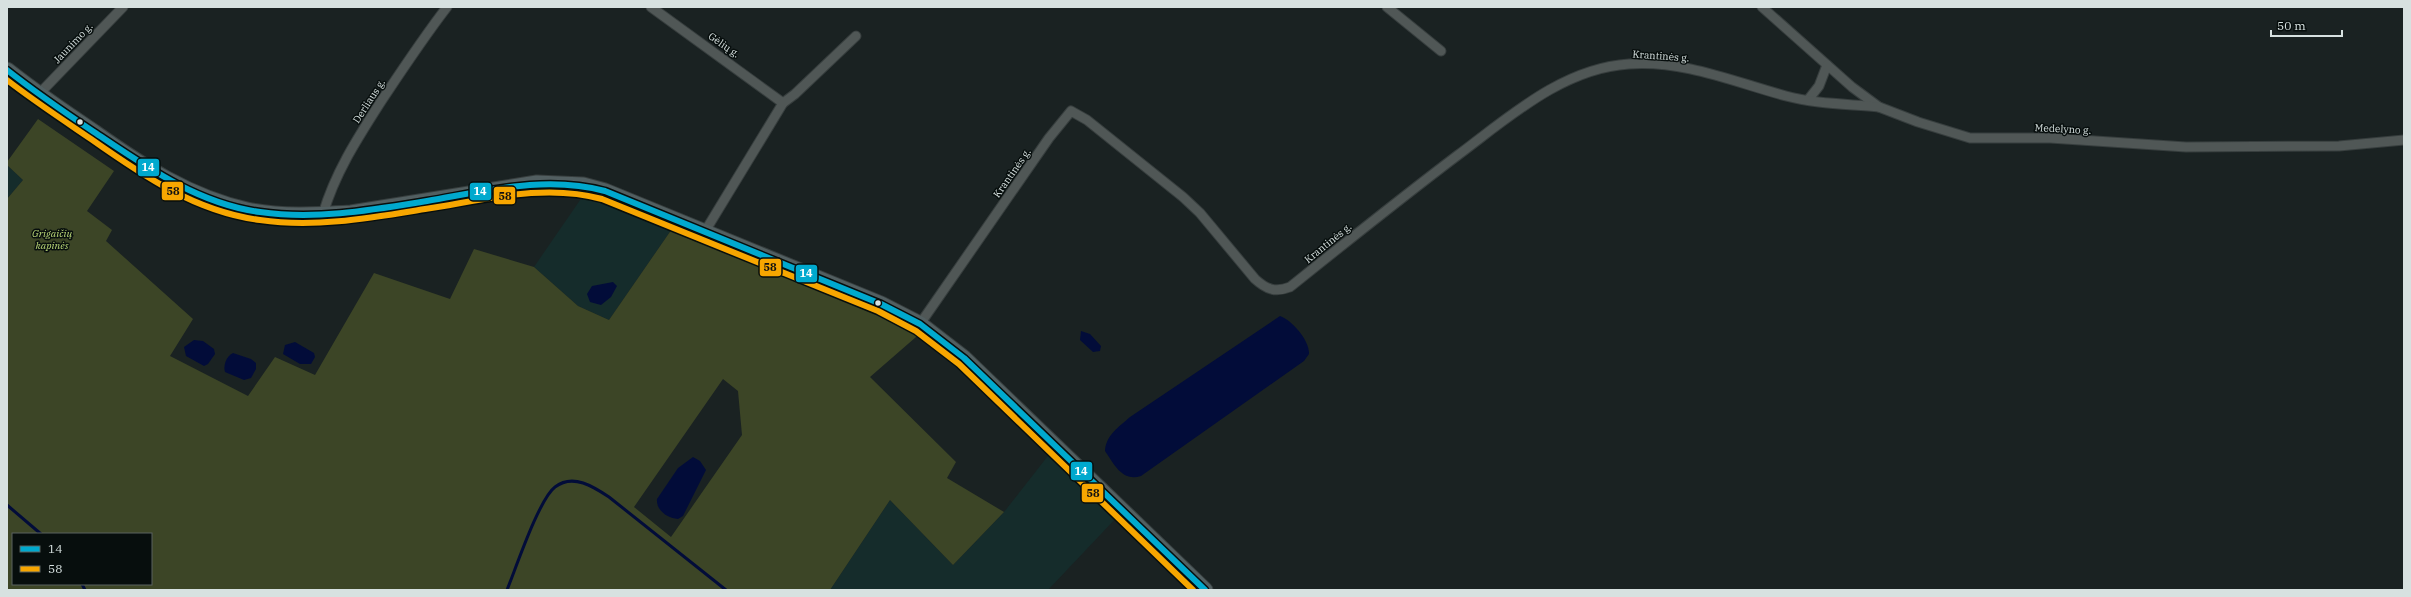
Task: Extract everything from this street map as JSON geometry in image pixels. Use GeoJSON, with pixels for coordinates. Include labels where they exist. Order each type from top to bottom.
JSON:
{"type":"FeatureCollection","features":[{"type":"Feature","properties":{"kind":"main road"},"geometry":{"type":"LineString","coordinates":[[7,70],[39,94],[154,173],[191,192],[248,210],[275,214],[358,212],[537,183],[568,183],[605,191],[704,233],[881,304],[920,324],[964,358],[1133,519],[1205,590]]}},
{"type":"Feature","properties":{"kind":"street","name":"Jaunimo g."},"geometry":{"type":"LineString","coordinates":[[39,94],[124,7]]}},
{"type":"Feature","properties":{"kind":"street","name":"Derliaus g."},"geometry":{"type":"LineString","coordinates":[[323,214],[336,176],[364,128],[418,46],[447,7]]}},
{"type":"Feature","properties":{"kind":"street","name":"Gėlių g."},"geometry":{"type":"LineString","coordinates":[[651,7],[783,103]]}},
{"type":"Feature","properties":{"kind":"street"},"geometry":{"type":"LineString","coordinates":[[1387,7],[1441,51]]}},
{"type":"Feature","properties":{"kind":"street","name":"Medelyno g."},"geometry":{"type":"LineString","coordinates":[[1762,7],[1827,65],[1879,107],[1918,122],[1970,138],[2050,138],[2186,147],[2339,146],[2404,140]]}},
{"type":"Feature","properties":{"kind":"street"},"geometry":{"type":"LineString","coordinates":[[704,233],[783,103],[795,94],[856,36]]}},
{"type":"Feature","properties":{"kind":"street","name":"Krantinės g."},"geometry":{"type":"LineString","coordinates":[[920,324],[1049,138],[1071,111],[1087,120],[1183,197],[1200,213],[1255,279],[1264,287],[1277,291],[1290,288],[1404,195],[1530,101],[1562,83],[1584,74],[1629,64],[1673,66],[1724,76],[1786,96],[1808,100],[1879,107]]}},
{"type":"Feature","properties":{"kind":"street"},"geometry":{"type":"LineString","coordinates":[[1808,100],[1819,86],[1827,65]]}},
{"type":"Feature","properties":{"kind":"shaded area"},"geometry":{"type":"Polygon","coordinates":[[[7,165],[23,180],[7,199],[7,165]]]}},
{"type":"Feature","properties":{"kind":"shaded area"},"geometry":{"type":"Polygon","coordinates":[[[587,190],[674,226],[609,320],[578,306],[534,267],[587,190]]]}},
{"type":"Feature","properties":{"kind":"shaded area"},"geometry":{"type":"Polygon","coordinates":[[[613,282],[617,286],[611,297],[601,305],[590,302],[587,294],[592,286],[613,282]]]}},
{"type":"Feature","properties":{"kind":"shaded area"},"geometry":{"type":"Polygon","coordinates":[[[1280,316],[1295,326],[1307,343],[1309,354],[1304,361],[1141,476],[1129,476],[1119,471],[1105,451],[1110,436],[1118,428],[1130,417],[1280,316]]]}},
{"type":"Feature","properties":{"kind":"shaded area"},"geometry":{"type":"Polygon","coordinates":[[[1081,331],[1090,334],[1101,346],[1100,351],[1093,352],[1080,340],[1081,331]]]}},
{"type":"Feature","properties":{"kind":"shaded area"},"geometry":{"type":"Polygon","coordinates":[[[194,340],[203,341],[214,349],[215,354],[208,364],[204,366],[186,356],[184,347],[194,340]]]}},
{"type":"Feature","properties":{"kind":"shaded area"},"geometry":{"type":"Polygon","coordinates":[[[295,342],[314,353],[315,357],[311,364],[300,364],[283,354],[285,345],[295,342]]]}},
{"type":"Feature","properties":{"kind":"shaded area"},"geometry":{"type":"Polygon","coordinates":[[[233,353],[251,359],[256,363],[256,369],[251,378],[244,380],[225,372],[224,367],[226,361],[233,353]]]}},
{"type":"Feature","properties":{"kind":"shaded area"},"geometry":{"type":"Polygon","coordinates":[[[1051,452],[1119,515],[1048,590],[830,590],[890,500],[953,565],[1004,512],[1051,452]]]}},
{"type":"Feature","properties":{"kind":"shaded area"},"geometry":{"type":"Polygon","coordinates":[[[693,457],[700,461],[706,470],[683,516],[678,519],[670,517],[663,513],[658,507],[657,499],[678,468],[693,457]]]}},
{"type":"Feature","properties":{"kind":"green space","name":"Grigaičių kapinės"},"geometry":{"type":"Polygon","coordinates":[[[38,119],[114,171],[87,211],[112,230],[106,241],[193,319],[170,356],[248,396],[275,357],[315,375],[374,273],[450,299],[474,249],[534,267],[578,306],[609,320],[674,226],[884,311],[920,330],[916,337],[870,377],[956,462],[947,478],[1004,512],[953,565],[890,500],[830,590],[7,590],[7,199],[23,180],[7,165],[7,162],[38,119]],[[723,379],[634,507],[671,537],[742,435],[738,391],[723,379]]]}},
{"type":"Feature","properties":{"kind":"waterway"},"geometry":{"type":"LineString","coordinates":[[507,590],[528,535],[542,505],[555,487],[569,481],[583,483],[597,489],[609,497],[726,590]]}},
{"type":"Feature","properties":{"kind":"waterway"},"geometry":{"type":"LineString","coordinates":[[7,505],[40,533]]}},
{"type":"Feature","properties":{"kind":"waterway"},"geometry":{"type":"LineString","coordinates":[[82,585],[85,590]]}},
{"type":"Feature","properties":{"kind":"transit line","name":"14"},"geometry":{"type":"LineString","coordinates":[[7,70],[113,145],[153,170],[194,192],[237,208],[260,212],[302,215],[344,213],[386,208],[516,186],[538,184],[583,186],[605,191],[881,304],[920,324],[964,358],[1205,590]]}},
{"type":"Feature","properties":{"kind":"transit line","name":"58"},"geometry":{"type":"LineString","coordinates":[[7,80],[130,166],[150,178],[192,200],[236,216],[260,220],[301,223],[342,221],[384,216],[514,195],[536,193],[580,194],[602,199],[878,311],[916,331],[959,364],[1193,590]]}}]}
